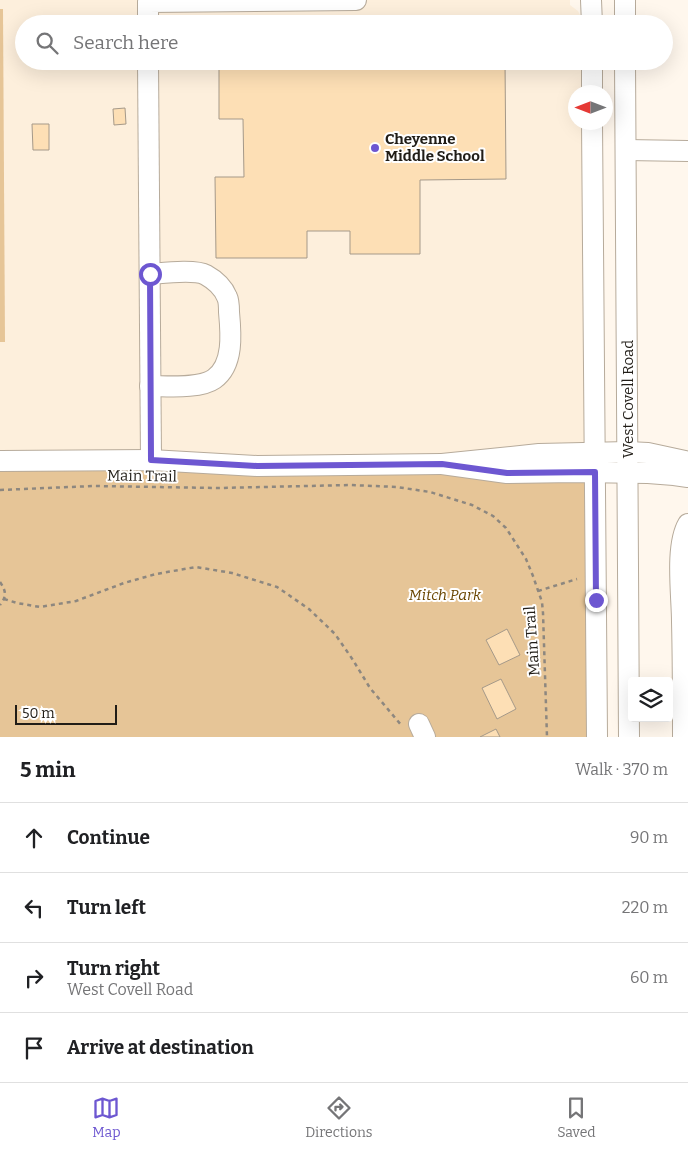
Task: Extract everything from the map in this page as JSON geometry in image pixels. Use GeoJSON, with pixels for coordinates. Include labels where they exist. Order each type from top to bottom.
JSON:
{"type":"FeatureCollection","features":[{"type":"Feature","properties":{"kind":"street"},"geometry":{"type":"LineString","coordinates":[[148,15],[148,2],[356,0]]}},
{"type":"Feature","properties":{"kind":"street"},"geometry":{"type":"LineString","coordinates":[[591,0],[592,15]]}},
{"type":"Feature","properties":{"kind":"street"},"geometry":{"type":"LineString","coordinates":[[624,0],[625,15]]}},
{"type":"Feature","properties":{"kind":"street"},"geometry":{"type":"LineString","coordinates":[[148,70],[151,460]]}},
{"type":"Feature","properties":{"kind":"street"},"geometry":{"type":"LineString","coordinates":[[592,70],[592,85]]}},
{"type":"Feature","properties":{"kind":"street","name":"West Covell Road"},"geometry":{"type":"LineString","coordinates":[[625,70],[629,737]]}},
{"type":"Feature","properties":{"kind":"street"},"geometry":{"type":"LineString","coordinates":[[592,130],[597,737]]}},
{"type":"Feature","properties":{"kind":"street"},"geometry":{"type":"LineString","coordinates":[[626,150],[688,151]]}},
{"type":"Feature","properties":{"kind":"street"},"geometry":{"type":"LineString","coordinates":[[150,274],[191,272],[204,274],[219,284],[228,298],[230,325],[229,353],[225,365],[213,380],[202,384],[150,386]]}},
{"type":"Feature","properties":{"kind":"street"},"geometry":{"type":"LineString","coordinates":[[0,462],[151,460],[257,466],[538,464],[595,462],[628,452],[686,460],[688,463]]}},
{"type":"Feature","properties":{"kind":"street"},"geometry":{"type":"LineString","coordinates":[[595,462],[628,473],[674,474],[688,477]]}},
{"type":"Feature","properties":{"kind":"street"},"geometry":{"type":"LineString","coordinates":[[683,737],[685,656],[680,547],[688,524]]}},
{"type":"Feature","properties":{"kind":"path","name":"Main Trail"},"geometry":{"type":"LineString","coordinates":[[0,490],[93,486],[219,488],[351,485],[397,487],[430,492],[472,505],[493,516],[506,528],[517,544],[533,576],[542,602],[547,737]]}},
{"type":"Feature","properties":{"kind":"path"},"geometry":{"type":"LineString","coordinates":[[4,599],[40,607],[76,601],[124,583],[156,574],[196,567],[232,573],[277,587],[309,609],[334,634],[370,688],[416,729]]}},
{"type":"Feature","properties":{"kind":"path"},"geometry":{"type":"LineString","coordinates":[[538,591],[577,579]]}},
{"type":"Feature","properties":{"kind":"path"},"geometry":{"type":"LineString","coordinates":[[0,582],[5,593],[0,605]]}},
{"type":"Feature","properties":{"kind":"shaded area"},"geometry":{"type":"Polygon","coordinates":[[[0,0],[570,0],[570,5],[580,15],[15,15],[15,70],[582,70],[583,85],[568,85],[568,130],[583,130],[585,446],[406,456],[0,458],[0,0]]]}},
{"type":"Feature","properties":{"kind":"green space"},"geometry":{"type":"Polygon","coordinates":[[[0,9],[3,9],[5,342],[0,342],[0,9]]]}},
{"type":"Feature","properties":{"kind":"green space","name":"Mitch Park"},"geometry":{"type":"Polygon","coordinates":[[[585,446],[588,737],[0,737],[0,458],[406,456],[585,446]]]}},
{"type":"Feature","properties":{"kind":"building","name":"Cheyenne Middle School"},"geometry":{"type":"Polygon","coordinates":[[[219,70],[505,70],[506,179],[420,180],[420,254],[350,254],[350,231],[307,231],[307,258],[216,258],[215,177],[244,177],[243,119],[219,119],[219,70]]]}},
{"type":"Feature","properties":{"kind":"building"},"geometry":{"type":"Polygon","coordinates":[[[125,108],[126,124],[114,125],[113,109],[125,108]]]}},
{"type":"Feature","properties":{"kind":"building"},"geometry":{"type":"Polygon","coordinates":[[[32,124],[49,124],[49,150],[33,150],[32,124]]]}},
{"type":"Feature","properties":{"kind":"building"},"geometry":{"type":"Polygon","coordinates":[[[507,629],[520,655],[499,665],[486,640],[507,629]]]}},
{"type":"Feature","properties":{"kind":"building"},"geometry":{"type":"Polygon","coordinates":[[[501,679],[516,709],[497,719],[482,688],[501,679]]]}},
{"type":"Feature","properties":{"kind":"building"},"geometry":{"type":"Polygon","coordinates":[[[496,729],[500,737],[480,737],[496,729]]]}},
{"type":"Feature","properties":{"kind":"place","name":"Cheyenne Middle School"},"geometry":{"type":"Point","coordinates":[375,148]}},
{"type":"Feature","properties":{"kind":"route"},"geometry":{"type":"LineString","coordinates":[[150,274],[151,460],[257,466],[442,464],[507,473],[595,472],[596,600]]}}]}
